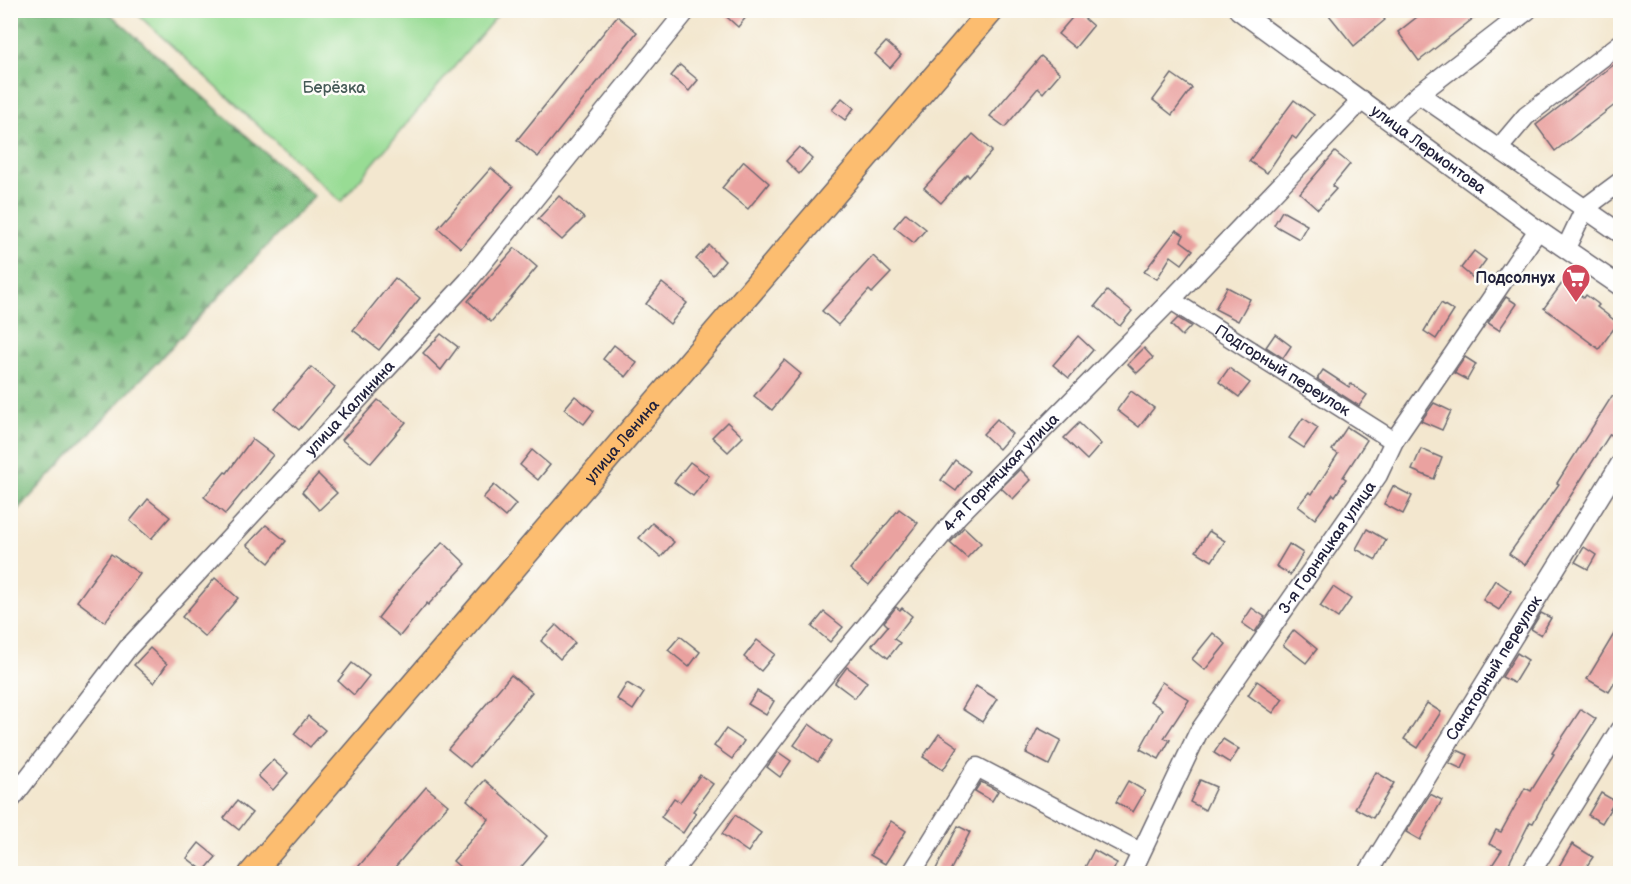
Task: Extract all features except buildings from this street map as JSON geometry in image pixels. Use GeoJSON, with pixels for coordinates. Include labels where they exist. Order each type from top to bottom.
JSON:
{"type":"FeatureCollection","features":[{"type":"Feature","properties":{"kind":"main road","name":"улица Ленина"},"geometry":{"type":"LineString","coordinates":[[251,873],[992,10]]}},
{"type":"Feature","properties":{"kind":"street","name":"улица Калинина"},"geometry":{"type":"LineString","coordinates":[[10,801],[128,648],[468,281],[687,10]]}},
{"type":"Feature","properties":{"kind":"street","name":"улица Лермонтова"},"geometry":{"type":"LineString","coordinates":[[1238,10],[1538,230],[1620,286]]}},
{"type":"Feature","properties":{"kind":"street"},"geometry":{"type":"LineString","coordinates":[[1390,120],[1419,94],[1528,10]]}},
{"type":"Feature","properties":{"kind":"street"},"geometry":{"type":"LineString","coordinates":[[1499,148],[1526,116],[1620,44]]}},
{"type":"Feature","properties":{"kind":"street"},"geometry":{"type":"LineString","coordinates":[[1419,94],[1620,233]]}},
{"type":"Feature","properties":{"kind":"street","name":"4-я Горняцкая улица"},"geometry":{"type":"LineString","coordinates":[[671,873],[796,710],[957,517],[1171,300],[1362,100]]}},
{"type":"Feature","properties":{"kind":"street"},"geometry":{"type":"LineString","coordinates":[[1566,248],[1585,208],[1620,182]]}},
{"type":"Feature","properties":{"kind":"street","name":"3-я Горняцкая улица"},"geometry":{"type":"LineString","coordinates":[[1131,873],[1198,733],[1378,475],[1394,441],[1538,230]]}},
{"type":"Feature","properties":{"kind":"street","name":"Подгорный переулок"},"geometry":{"type":"LineString","coordinates":[[1171,300],[1394,441]]}},
{"type":"Feature","properties":{"kind":"street","name":"Санаторный переулок"},"geometry":{"type":"LineString","coordinates":[[1367,873],[1620,464]]}},
{"type":"Feature","properties":{"kind":"street"},"geometry":{"type":"LineString","coordinates":[[1530,873],[1620,729]]}},
{"type":"Feature","properties":{"kind":"street"},"geometry":{"type":"LineString","coordinates":[[911,873],[977,767],[1140,852]]}},
{"type":"Feature","properties":{"kind":"green space"},"geometry":{"type":"Polygon","coordinates":[[[11,10],[107,11],[314,196],[11,517],[11,10]]]}},
{"type":"Feature","properties":{"kind":"green space","name":"Берёзка"},"geometry":{"type":"Polygon","coordinates":[[[134,11],[501,11],[341,202],[134,11]]]}},
{"type":"Feature","properties":{"kind":"place","name":"Подсолнух"},"geometry":{"type":"Point","coordinates":[1576,304]}}]}
